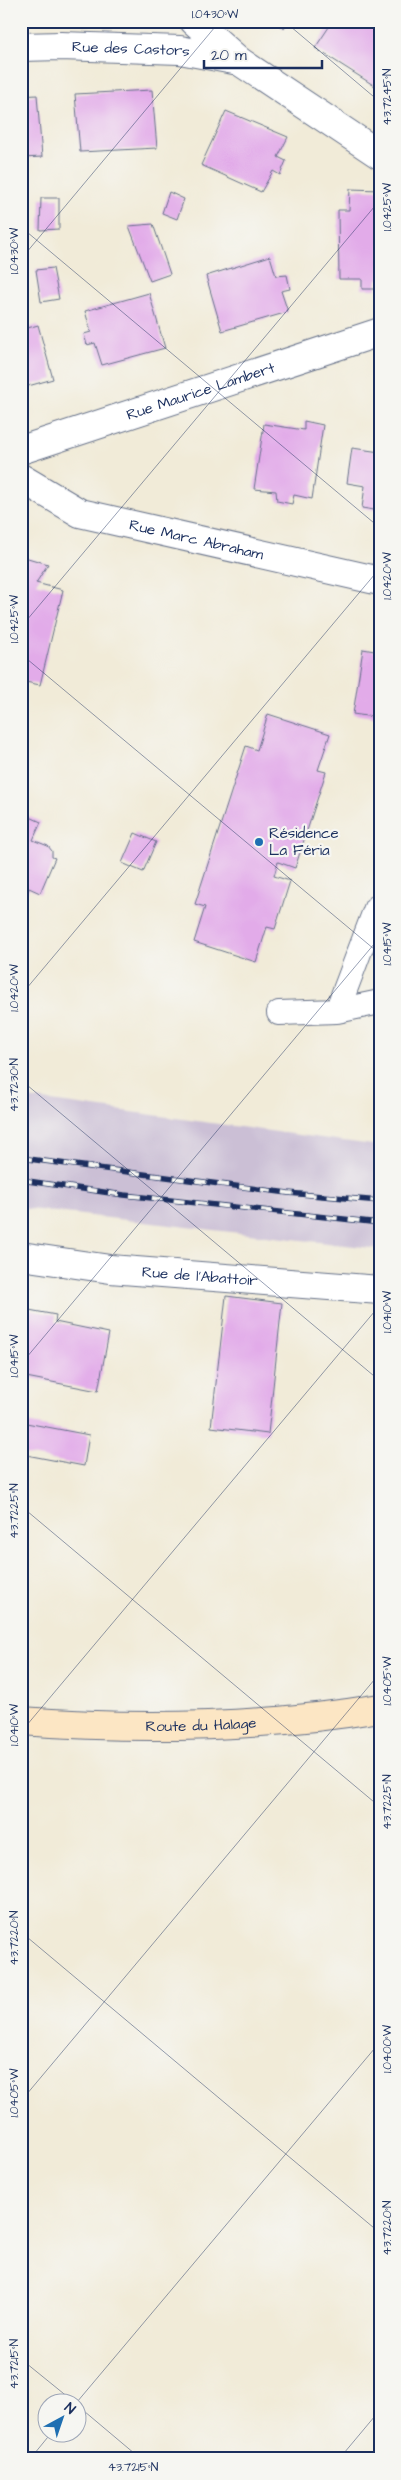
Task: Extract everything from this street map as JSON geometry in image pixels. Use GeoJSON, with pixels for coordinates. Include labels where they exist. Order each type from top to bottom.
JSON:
{"type":"FeatureCollection","features":[{"type":"Feature","properties":{"kind":"main road","name":"Route du Halage"},"geometry":{"type":"LineString","coordinates":[[21,1722],[96,1727],[262,1724],[380,1708]]}},
{"type":"Feature","properties":{"kind":"street"},"geometry":{"type":"LineString","coordinates":[[194,21],[239,61],[380,155]]}},
{"type":"Feature","properties":{"kind":"street","name":"Rue des Castors"},"geometry":{"type":"LineString","coordinates":[[21,47],[61,46],[180,50],[239,61]]}},
{"type":"Feature","properties":{"kind":"street","name":"Rue Maurice Lambert"},"geometry":{"type":"LineString","coordinates":[[21,450],[380,332]]}},
{"type":"Feature","properties":{"kind":"street","name":"Rue Marc Abraham"},"geometry":{"type":"LineString","coordinates":[[21,478],[80,513],[380,581]]}},
{"type":"Feature","properties":{"kind":"street","name":"Rue de l'Abattoir"},"geometry":{"type":"LineString","coordinates":[[21,1256],[110,1269],[380,1290]]}},
{"type":"Feature","properties":{"kind":"lane"},"geometry":{"type":"LineString","coordinates":[[337,1011],[376,908],[380,907]]}},
{"type":"Feature","properties":{"kind":"lane"},"geometry":{"type":"LineString","coordinates":[[280,1013],[337,1011],[380,1002]]}},
{"type":"Feature","properties":{"kind":"shaded area"},"geometry":{"type":"Polygon","coordinates":[[[21,1097],[380,1146],[380,1249],[21,1208],[21,1097]]]}},
{"type":"Feature","properties":{"kind":"building"},"geometry":{"type":"Polygon","coordinates":[[[273,21],[289,21],[284,28],[273,21]]]}},
{"type":"Feature","properties":{"kind":"building"},"geometry":{"type":"Polygon","coordinates":[[[333,21],[371,21],[380,27],[380,85],[378,88],[315,48],[333,21]]]}},
{"type":"Feature","properties":{"kind":"building"},"geometry":{"type":"Polygon","coordinates":[[[152,90],[157,148],[80,152],[75,94],[152,90]]]}},
{"type":"Feature","properties":{"kind":"building"},"geometry":{"type":"Polygon","coordinates":[[[37,95],[42,157],[21,158],[21,96],[37,95]]]}},
{"type":"Feature","properties":{"kind":"building"},"geometry":{"type":"Polygon","coordinates":[[[226,111],[288,137],[278,157],[286,161],[280,175],[273,171],[261,192],[201,165],[226,111]]]}},
{"type":"Feature","properties":{"kind":"building"},"geometry":{"type":"Polygon","coordinates":[[[350,189],[380,190],[380,279],[377,279],[376,289],[362,289],[362,279],[339,279],[338,210],[349,210],[350,189]]]}},
{"type":"Feature","properties":{"kind":"building"},"geometry":{"type":"Polygon","coordinates":[[[169,192],[184,199],[177,219],[162,213],[169,192]]]}},
{"type":"Feature","properties":{"kind":"building"},"geometry":{"type":"Polygon","coordinates":[[[41,198],[59,198],[59,229],[40,230],[41,198]]]}},
{"type":"Feature","properties":{"kind":"building"},"geometry":{"type":"Polygon","coordinates":[[[153,224],[170,274],[150,281],[129,226],[153,224]]]}},
{"type":"Feature","properties":{"kind":"building"},"geometry":{"type":"Polygon","coordinates":[[[270,256],[276,276],[287,275],[290,289],[281,291],[288,312],[222,331],[206,276],[270,256]]]}},
{"type":"Feature","properties":{"kind":"building"},"geometry":{"type":"Polygon","coordinates":[[[53,268],[59,299],[41,302],[36,270],[53,268]]]}},
{"type":"Feature","properties":{"kind":"building"},"geometry":{"type":"Polygon","coordinates":[[[149,293],[165,348],[102,365],[95,343],[87,345],[84,334],[91,332],[85,311],[149,293]]]}},
{"type":"Feature","properties":{"kind":"building"},"geometry":{"type":"Polygon","coordinates":[[[38,325],[53,379],[21,388],[21,330],[38,325]]]}},
{"type":"Feature","properties":{"kind":"building"},"geometry":{"type":"Polygon","coordinates":[[[304,421],[323,425],[312,499],[294,495],[292,504],[277,501],[276,491],[254,489],[264,424],[304,430],[304,421]]]}},
{"type":"Feature","properties":{"kind":"building"},"geometry":{"type":"Polygon","coordinates":[[[352,448],[380,452],[380,511],[362,508],[365,486],[347,483],[352,448]]]}},
{"type":"Feature","properties":{"kind":"building"},"geometry":{"type":"Polygon","coordinates":[[[21,556],[48,564],[36,583],[63,590],[40,685],[21,681],[21,556]]]}},
{"type":"Feature","properties":{"kind":"building"},"geometry":{"type":"Polygon","coordinates":[[[363,649],[380,652],[380,718],[353,714],[363,649]]]}},
{"type":"Feature","properties":{"kind":"building","name":"Résidence La Féria"},"geometry":{"type":"Polygon","coordinates":[[[268,714],[330,734],[318,770],[326,772],[295,868],[278,862],[274,876],[290,881],[275,929],[267,927],[256,962],[194,942],[205,907],[195,904],[246,746],[257,750],[268,714]]]}},
{"type":"Feature","properties":{"kind":"building"},"geometry":{"type":"Polygon","coordinates":[[[21,813],[41,822],[33,840],[48,846],[52,851],[52,857],[55,858],[40,893],[29,888],[26,895],[21,893],[21,813]]]}},
{"type":"Feature","properties":{"kind":"building"},"geometry":{"type":"Polygon","coordinates":[[[135,833],[156,842],[143,872],[122,863],[135,833]]]}},
{"type":"Feature","properties":{"kind":"building"},"geometry":{"type":"Polygon","coordinates":[[[226,1296],[282,1303],[268,1434],[211,1427],[226,1296]]]}},
{"type":"Feature","properties":{"kind":"building"},"geometry":{"type":"Polygon","coordinates":[[[29,1310],[56,1315],[55,1322],[109,1333],[98,1391],[21,1376],[21,1345],[29,1310]]]}},
{"type":"Feature","properties":{"kind":"building"},"geometry":{"type":"Polygon","coordinates":[[[21,1422],[89,1435],[84,1466],[21,1454],[21,1422]]]}},
{"type":"Feature","properties":{"kind":"railway"},"geometry":{"type":"LineString","coordinates":[[21,1158],[288,1193],[380,1201]]}},
{"type":"Feature","properties":{"kind":"railway"},"geometry":{"type":"LineString","coordinates":[[21,1180],[124,1195],[380,1223]]}},
{"type":"Feature","properties":{"kind":"place","name":"Résidence La Féria"},"geometry":{"type":"Point","coordinates":[259,842]}}]}
